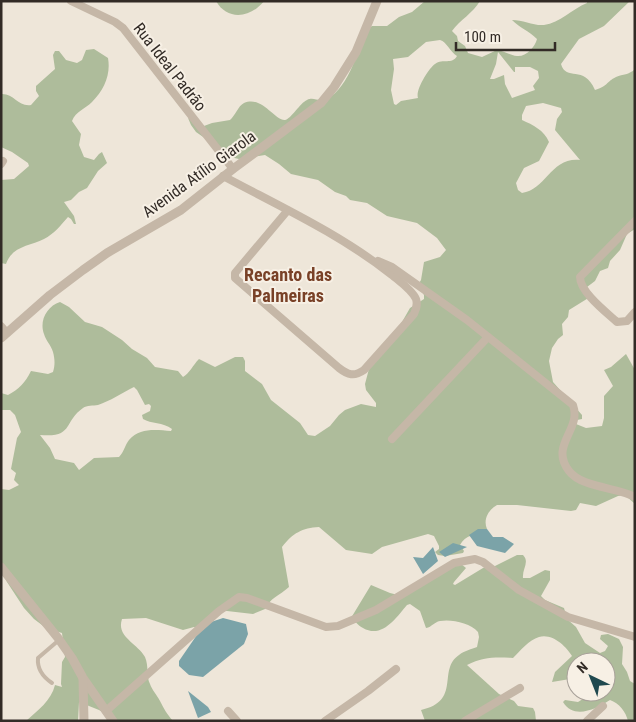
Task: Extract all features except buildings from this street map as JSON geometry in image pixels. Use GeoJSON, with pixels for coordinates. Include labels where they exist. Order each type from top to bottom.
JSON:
{"type":"FeatureCollection","features":[{"type":"Feature","properties":{"kind":"street","name":"Rua Ideal Padrão"},"geometry":{"type":"LineString","coordinates":[[70,1],[115,22],[122,28],[233,169]]}},
{"type":"Feature","properties":{"kind":"street","name":"Avenida Atílio Giarola"},"geometry":{"type":"LineString","coordinates":[[3,332],[107,253],[181,210],[223,176],[321,103],[334,88],[356,52],[377,1]]}},
{"type":"Feature","properties":{"kind":"street"},"geometry":{"type":"LineString","coordinates":[[223,176],[288,210],[351,245],[399,281],[416,299],[417,308],[414,314],[364,370],[356,376],[347,374],[234,276],[235,272],[288,210]]}},
{"type":"Feature","properties":{"kind":"street"},"geometry":{"type":"LineString","coordinates":[[635,221],[580,277],[580,284],[588,294],[617,322],[627,321],[635,312]]}},
{"type":"Feature","properties":{"kind":"street"},"geometry":{"type":"LineString","coordinates":[[369,258],[392,267],[488,337],[572,405],[575,417],[562,453],[563,461],[571,474],[586,482],[628,493],[635,497]]}},
{"type":"Feature","properties":{"kind":"street"},"geometry":{"type":"LineString","coordinates":[[392,439],[488,337]]}},
{"type":"Feature","properties":{"kind":"street"},"geometry":{"type":"LineString","coordinates":[[106,711],[218,611],[239,597],[247,598],[326,628],[338,626],[376,610],[454,563],[475,559],[484,562],[519,590],[568,617],[635,637]]}},
{"type":"Feature","properties":{"kind":"street"},"geometry":{"type":"LineString","coordinates":[[1,567],[60,640],[83,678],[113,721]]}},
{"type":"Feature","properties":{"kind":"street"},"geometry":{"type":"LineString","coordinates":[[324,721],[396,669]]}},
{"type":"Feature","properties":{"kind":"street"},"geometry":{"type":"LineString","coordinates":[[83,678],[84,721]]}},
{"type":"Feature","properties":{"kind":"street"},"geometry":{"type":"LineString","coordinates":[[465,721],[520,688]]}},
{"type":"Feature","properties":{"kind":"street"},"geometry":{"type":"LineString","coordinates":[[587,721],[603,706]]}},
{"type":"Feature","properties":{"kind":"street"},"geometry":{"type":"LineString","coordinates":[[228,711],[236,721]]}},
{"type":"Feature","properties":{"kind":"lane"},"geometry":{"type":"LineString","coordinates":[[52,683],[41,673],[38,658],[60,640]]}},
{"type":"Feature","properties":{"kind":"green space"},"geometry":{"type":"Polygon","coordinates":[[[216,1],[264,1],[253,11],[239,15],[226,12],[216,1]]]}},
{"type":"Feature","properties":{"kind":"green space"},"geometry":{"type":"Polygon","coordinates":[[[425,1],[480,1],[452,31],[457,36],[458,41],[465,46],[468,53],[482,57],[497,50],[520,56],[530,51],[537,39],[512,20],[544,25],[561,19],[587,3],[587,1],[630,1],[604,26],[579,39],[561,64],[567,72],[586,78],[591,82],[595,90],[616,77],[635,69],[635,229],[627,234],[620,250],[610,261],[608,268],[600,271],[595,281],[583,290],[590,297],[569,310],[568,317],[562,324],[563,335],[552,348],[549,361],[553,382],[582,415],[582,419],[577,420],[576,424],[586,428],[602,426],[604,396],[613,386],[604,370],[611,367],[626,354],[635,370],[635,504],[625,495],[618,496],[596,506],[580,503],[576,510],[571,511],[517,505],[497,505],[487,516],[486,532],[465,539],[460,545],[464,551],[463,553],[445,556],[438,555],[435,552],[439,549],[439,546],[434,536],[428,534],[382,547],[372,554],[346,550],[319,527],[303,530],[290,538],[282,547],[289,587],[272,600],[265,609],[253,614],[227,611],[214,612],[200,631],[194,627],[183,630],[146,618],[122,619],[122,631],[145,657],[151,686],[173,721],[118,721],[99,710],[79,702],[78,721],[26,721],[47,701],[55,685],[62,687],[62,662],[65,657],[62,633],[46,628],[34,619],[24,608],[1,570],[1,489],[9,490],[19,485],[14,480],[16,473],[11,469],[17,438],[21,432],[15,415],[10,410],[1,410],[1,393],[8,395],[15,390],[24,382],[31,371],[48,374],[53,372],[54,355],[45,336],[43,319],[51,307],[60,302],[69,307],[85,322],[102,327],[122,340],[147,358],[155,367],[178,371],[183,377],[199,359],[215,367],[235,357],[243,357],[245,371],[262,384],[271,400],[300,423],[308,435],[315,436],[330,426],[345,410],[361,404],[376,407],[376,403],[366,390],[365,384],[370,365],[398,329],[410,308],[424,299],[424,295],[418,285],[421,280],[424,262],[440,257],[446,250],[437,238],[417,223],[387,216],[367,203],[350,200],[318,180],[291,174],[265,155],[239,159],[226,156],[196,132],[188,118],[204,126],[230,120],[242,104],[251,101],[257,102],[277,117],[285,120],[307,100],[322,100],[338,90],[350,71],[366,30],[372,26],[387,26],[399,17],[412,12],[425,1]],[[440,40],[426,42],[408,57],[393,59],[394,69],[391,90],[394,104],[396,105],[401,101],[418,98],[420,85],[432,66],[438,62],[453,60],[457,56],[440,40]],[[498,52],[490,79],[504,75],[505,84],[512,98],[535,90],[533,86],[539,78],[538,71],[530,67],[515,67],[514,72],[498,52]],[[543,103],[526,106],[522,120],[541,131],[549,142],[539,161],[524,168],[516,183],[518,190],[522,193],[530,191],[537,186],[562,163],[570,160],[580,160],[555,130],[557,119],[562,112],[561,108],[543,103]],[[134,387],[98,405],[86,406],[77,413],[67,428],[58,434],[40,435],[50,448],[55,459],[74,463],[79,470],[94,458],[119,457],[129,440],[138,433],[149,430],[171,431],[172,429],[161,424],[143,419],[142,415],[150,411],[151,406],[149,404],[145,405],[134,387]]]}},
{"type":"Feature","properties":{"kind":"green space"},"geometry":{"type":"Polygon","coordinates":[[[94,49],[108,58],[107,76],[103,87],[96,97],[78,112],[72,121],[81,134],[79,145],[84,157],[94,160],[102,152],[107,163],[98,171],[87,188],[79,192],[71,200],[64,202],[74,216],[76,224],[68,217],[48,237],[22,247],[12,253],[6,264],[1,263],[1,180],[14,179],[29,166],[28,163],[12,152],[1,147],[1,94],[5,94],[23,104],[31,105],[39,96],[36,86],[55,69],[53,55],[55,51],[59,51],[66,60],[77,63],[82,60],[86,50],[94,49]]]}},
{"type":"Feature","properties":{"kind":"green space"},"geometry":{"type":"Polygon","coordinates":[[[517,555],[523,555],[526,563],[523,578],[530,578],[545,570],[550,571],[550,580],[541,596],[545,600],[564,608],[567,619],[576,627],[585,643],[598,652],[569,652],[558,641],[544,636],[532,641],[513,658],[489,658],[467,665],[499,694],[514,701],[518,706],[533,708],[536,721],[425,721],[421,710],[434,706],[441,700],[445,693],[453,661],[466,651],[477,647],[478,632],[461,622],[450,621],[438,622],[426,628],[420,611],[410,604],[388,626],[376,631],[370,631],[361,627],[351,618],[371,585],[398,595],[452,565],[461,564],[466,568],[454,582],[453,584],[455,585],[483,568],[495,566],[517,555]]]}},
{"type":"Feature","properties":{"kind":"green space"},"geometry":{"type":"Polygon","coordinates":[[[608,634],[619,639],[623,647],[622,664],[630,681],[635,684],[635,721],[628,721],[622,708],[614,702],[616,702],[616,652],[602,652],[608,646],[600,639],[601,635],[608,634]]]}},
{"type":"Feature","properties":{"kind":"green space"},"geometry":{"type":"Polygon","coordinates":[[[566,662],[566,680],[552,682],[555,672],[566,662]]]}},
{"type":"Feature","properties":{"kind":"green space"},"geometry":{"type":"Polygon","coordinates":[[[565,700],[566,702],[607,702],[598,707],[579,712],[573,711],[568,707],[563,702],[565,700]]]}},
{"type":"Feature","properties":{"kind":"water"},"geometry":{"type":"Polygon","coordinates":[[[478,529],[487,529],[493,537],[503,537],[514,544],[505,553],[477,546],[469,535],[478,529]]]}},
{"type":"Feature","properties":{"kind":"water"},"geometry":{"type":"Polygon","coordinates":[[[453,543],[467,547],[445,557],[439,552],[453,543]]]}},
{"type":"Feature","properties":{"kind":"water"},"geometry":{"type":"Polygon","coordinates":[[[433,547],[438,561],[423,574],[413,557],[423,558],[433,547]]]}},
{"type":"Feature","properties":{"kind":"water"},"geometry":{"type":"Polygon","coordinates":[[[223,618],[246,624],[248,634],[244,644],[203,677],[189,675],[179,666],[179,661],[201,629],[208,623],[223,618]]]}},
{"type":"Feature","properties":{"kind":"water"},"geometry":{"type":"Polygon","coordinates":[[[188,691],[208,707],[211,712],[198,718],[188,691]]]}},
{"type":"Feature","properties":{"kind":"district","name":"Recanto das Palmeiras"},"geometry":{"type":"Point","coordinates":[288,284]}}]}
